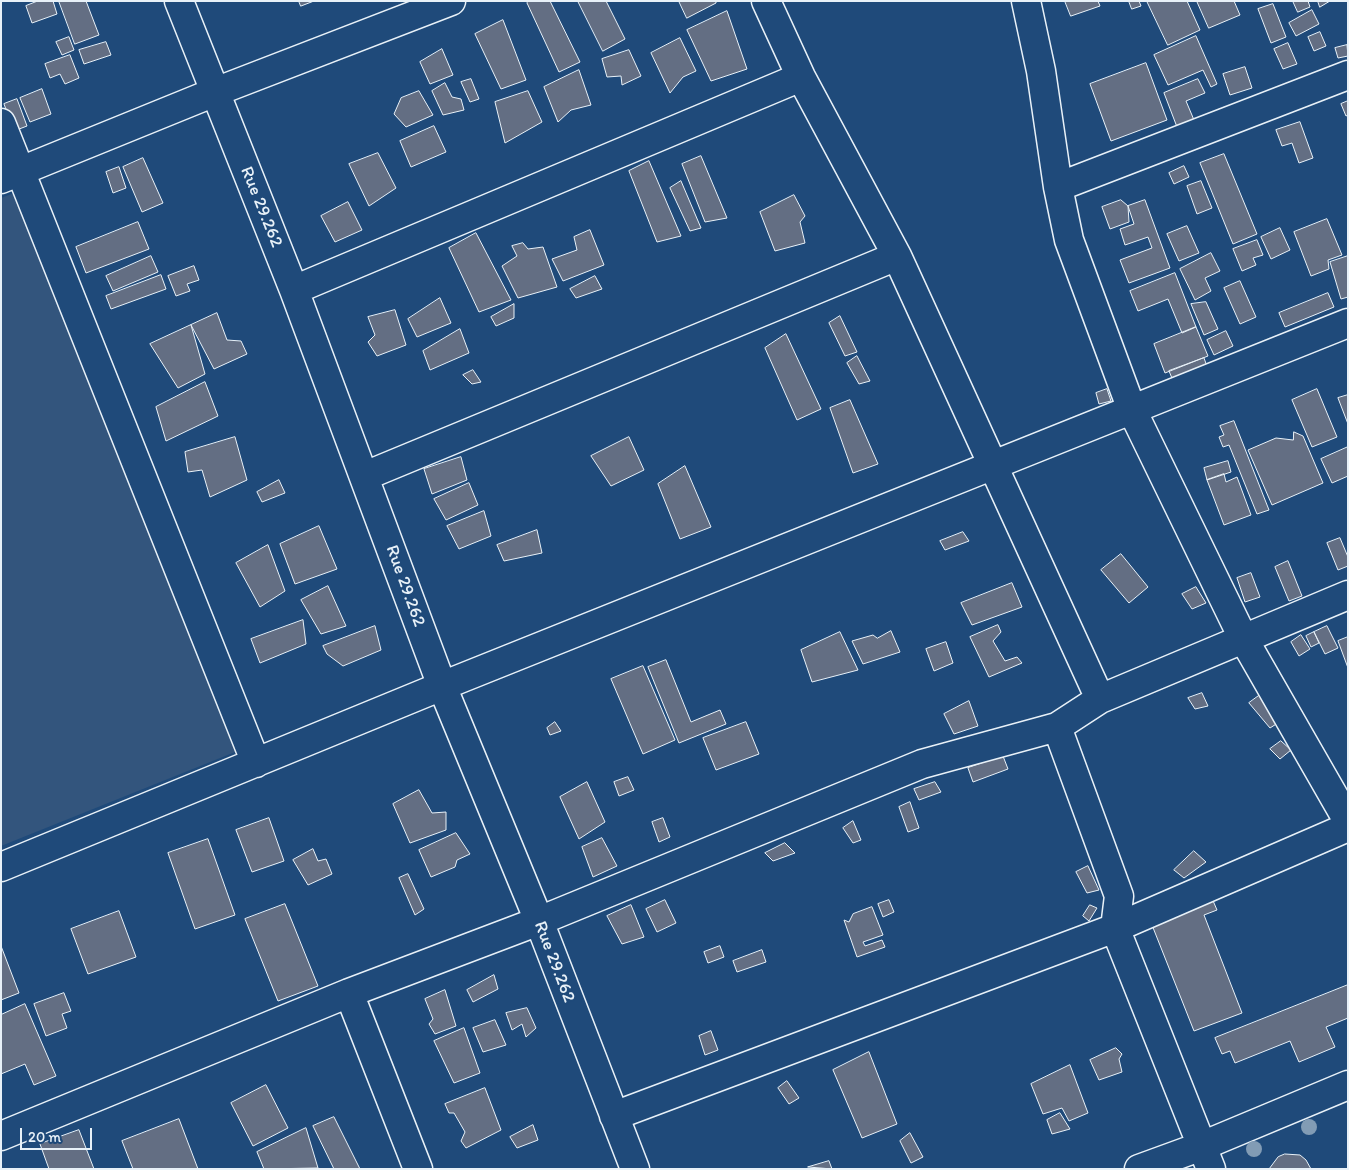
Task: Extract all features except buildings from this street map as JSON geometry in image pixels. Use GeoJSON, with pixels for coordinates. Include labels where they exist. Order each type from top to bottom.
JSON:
{"type":"FeatureCollection","features":[{"type":"Feature","properties":{"kind":"street","name":"Rue 29.262"},"geometry":{"type":"LineString","coordinates":[[179,1],[294,290],[442,686],[538,921],[635,1169]]}},
{"type":"Feature","properties":{"kind":"street"},"geometry":{"type":"LineString","coordinates":[[11,175],[215,92],[402,10],[451,1]]}},
{"type":"Feature","properties":{"kind":"street"},"geometry":{"type":"LineString","coordinates":[[766,1],[801,77],[896,256],[1100,699]]}},
{"type":"Feature","properties":{"kind":"street"},"geometry":{"type":"LineString","coordinates":[[1026,1],[1041,71],[1058,187],[1069,240],[1132,410],[1243,638],[1348,821]]}},
{"type":"Feature","properties":{"kind":"street"},"geometry":{"type":"LineString","coordinates":[[1058,187],[1348,75]]}},
{"type":"Feature","properties":{"kind":"street"},"geometry":{"type":"LineString","coordinates":[[294,290],[801,77]]}},
{"type":"Feature","properties":{"kind":"street"},"geometry":{"type":"LineString","coordinates":[[1,123],[11,175],[256,763]]}},
{"type":"Feature","properties":{"kind":"street"},"geometry":{"type":"LineString","coordinates":[[365,476],[896,256]]}},
{"type":"Feature","properties":{"kind":"street"},"geometry":{"type":"LineString","coordinates":[[1,867],[442,686],[1348,323]]}},
{"type":"Feature","properties":{"kind":"street"},"geometry":{"type":"LineString","coordinates":[[1,1136],[349,993],[538,921],[922,764],[1057,727],[1100,699],[1348,595]]}},
{"type":"Feature","properties":{"kind":"street"},"geometry":{"type":"LineString","coordinates":[[1057,727],[1119,896],[1115,928],[1207,1157]]}},
{"type":"Feature","properties":{"kind":"street"},"geometry":{"type":"LineString","coordinates":[[614,1116],[1115,928],[1348,827]]}},
{"type":"Feature","properties":{"kind":"street"},"geometry":{"type":"LineString","coordinates":[[349,993],[418,1169]]}},
{"type":"Feature","properties":{"kind":"street"},"geometry":{"type":"LineString","coordinates":[[1139,1169],[1207,1157],[1348,1085]]}},
{"type":"Feature","properties":{"kind":"shaded area"},"geometry":{"type":"Polygon","coordinates":[[[17,192],[240,750],[1,846],[1,198],[17,192]]]}}]}
